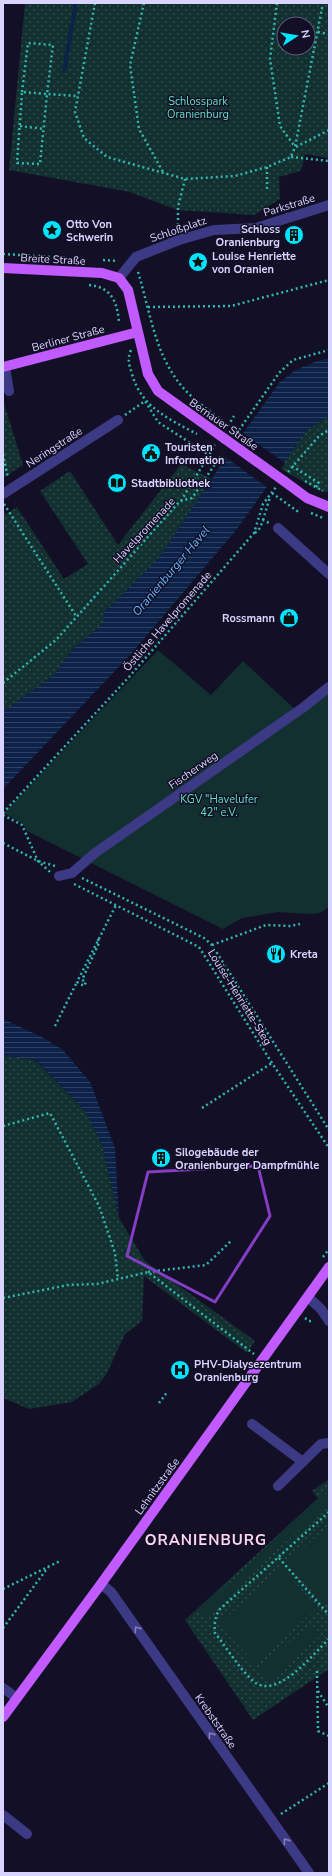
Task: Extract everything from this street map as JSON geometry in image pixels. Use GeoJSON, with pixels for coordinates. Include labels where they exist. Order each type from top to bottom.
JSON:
{"type":"FeatureCollection","features":[{"type":"Feature","properties":{"kind":"main road","name":"Breite Straße"},"geometry":{"type":"LineString","coordinates":[[3,268],[102,273],[119,278]]}},
{"type":"Feature","properties":{"kind":"main road"},"geometry":{"type":"LineString","coordinates":[[119,278],[128,290],[138,332]]}},
{"type":"Feature","properties":{"kind":"main road","name":"Berliner Straße"},"geometry":{"type":"LineString","coordinates":[[4,367],[138,332]]}},
{"type":"Feature","properties":{"kind":"main road","name":"Bernauer Straße"},"geometry":{"type":"LineString","coordinates":[[138,332],[148,374],[158,391],[307,498],[329,508]]}},
{"type":"Feature","properties":{"kind":"main road","name":"Lehnitzstraße"},"geometry":{"type":"LineString","coordinates":[[3,1717],[101,1584],[329,1267]]}},
{"type":"Feature","properties":{"kind":"street","name":"Parkstraße"},"geometry":{"type":"LineString","coordinates":[[256,228],[329,205]]}},
{"type":"Feature","properties":{"kind":"street","name":"Schloßplatz"},"geometry":{"type":"LineString","coordinates":[[119,278],[136,257],[179,240],[214,230],[256,228]]}},
{"type":"Feature","properties":{"kind":"street"},"geometry":{"type":"LineString","coordinates":[[4,367],[9,391]]}},
{"type":"Feature","properties":{"kind":"street","name":"Neringstraße"},"geometry":{"type":"LineString","coordinates":[[7,491],[118,420]]}},
{"type":"Feature","properties":{"kind":"street"},"geometry":{"type":"LineString","coordinates":[[278,528],[328,570]]}},
{"type":"Feature","properties":{"kind":"street","name":"Fischerweg"},"geometry":{"type":"LineString","coordinates":[[72,873],[96,853],[304,707],[329,687]]}},
{"type":"Feature","properties":{"kind":"street"},"geometry":{"type":"LineString","coordinates":[[59,876],[72,873]]}},
{"type":"Feature","properties":{"kind":"street"},"geometry":{"type":"LineString","coordinates":[[308,1297],[321,1309],[329,1322]]}},
{"type":"Feature","properties":{"kind":"street"},"geometry":{"type":"LineString","coordinates":[[252,1424],[303,1462]]}},
{"type":"Feature","properties":{"kind":"street"},"geometry":{"type":"LineString","coordinates":[[278,1486],[321,1444],[329,1443]]}},
{"type":"Feature","properties":{"kind":"street","name":"Krebststraße"},"geometry":{"type":"LineString","coordinates":[[101,1584],[111,1592],[309,1873]]}},
{"type":"Feature","properties":{"kind":"street"},"geometry":{"type":"LineString","coordinates":[[3,1688],[17,1698]]}},
{"type":"Feature","properties":{"kind":"street"},"geometry":{"type":"LineString","coordinates":[[3,1815],[27,1834]]}},
{"type":"Feature","properties":{"kind":"path"},"geometry":{"type":"LineString","coordinates":[[95,3],[75,112],[84,138],[107,157],[185,179],[235,176],[268,167],[291,157],[329,161]]}},
{"type":"Feature","properties":{"kind":"path"},"geometry":{"type":"LineString","coordinates":[[144,3],[130,66],[139,129],[163,173]]}},
{"type":"Feature","properties":{"kind":"path"},"geometry":{"type":"LineString","coordinates":[[277,3],[270,59],[280,126],[295,148]]}},
{"type":"Feature","properties":{"kind":"path"},"geometry":{"type":"LineString","coordinates":[[291,157],[295,148],[323,3]]}},
{"type":"Feature","properties":{"kind":"path"},"geometry":{"type":"LineString","coordinates":[[318,32],[329,34]]}},
{"type":"Feature","properties":{"kind":"path"},"geometry":{"type":"LineString","coordinates":[[28,43],[53,45],[40,164],[17,163],[22,92],[28,43]]}},
{"type":"Feature","properties":{"kind":"path"},"geometry":{"type":"LineString","coordinates":[[22,92],[78,96]]}},
{"type":"Feature","properties":{"kind":"path"},"geometry":{"type":"LineString","coordinates":[[20,126],[44,129]]}},
{"type":"Feature","properties":{"kind":"path"},"geometry":{"type":"LineString","coordinates":[[295,148],[329,130]]}},
{"type":"Feature","properties":{"kind":"path"},"geometry":{"type":"LineString","coordinates":[[267,189],[268,167]]}},
{"type":"Feature","properties":{"kind":"path"},"geometry":{"type":"LineString","coordinates":[[179,240],[177,210],[185,179]]}},
{"type":"Feature","properties":{"kind":"path"},"geometry":{"type":"LineString","coordinates":[[3,254],[68,258]]}},
{"type":"Feature","properties":{"kind":"path"},"geometry":{"type":"LineString","coordinates":[[135,267],[138,272],[159,350],[171,372],[187,392],[232,429]]}},
{"type":"Feature","properties":{"kind":"path"},"geometry":{"type":"LineString","coordinates":[[148,307],[231,306],[329,280]]}},
{"type":"Feature","properties":{"kind":"path"},"geometry":{"type":"LineString","coordinates":[[86,285],[98,286],[111,295],[116,305],[119,322]]}},
{"type":"Feature","properties":{"kind":"path"},"geometry":{"type":"LineString","coordinates":[[239,430],[279,374],[293,360],[329,350]]}},
{"type":"Feature","properties":{"kind":"path"},"geometry":{"type":"LineString","coordinates":[[118,420],[145,401],[158,422],[209,455]]}},
{"type":"Feature","properties":{"kind":"path"},"geometry":{"type":"LineString","coordinates":[[228,426],[234,416]]}},
{"type":"Feature","properties":{"kind":"path","name":"Östliche Havelpromenade"},"geometry":{"type":"LineString","coordinates":[[38,861],[22,825],[3,814],[129,677],[254,533],[263,504],[283,480],[292,466],[320,436],[329,430]]}},
{"type":"Feature","properties":{"kind":"path"},"geometry":{"type":"LineString","coordinates":[[180,502],[214,448]]}},
{"type":"Feature","properties":{"kind":"path"},"geometry":{"type":"LineString","coordinates":[[3,454],[7,491]]}},
{"type":"Feature","properties":{"kind":"path","name":"Havelpromenade"},"geometry":{"type":"LineString","coordinates":[[3,683],[56,640],[180,502],[192,498],[222,454]]}},
{"type":"Feature","properties":{"kind":"path"},"geometry":{"type":"LineString","coordinates":[[292,466],[319,483],[316,487]]}},
{"type":"Feature","properties":{"kind":"path"},"geometry":{"type":"LineString","coordinates":[[298,477],[326,493]]}},
{"type":"Feature","properties":{"kind":"path"},"geometry":{"type":"LineString","coordinates":[[254,533],[260,528],[271,494],[297,511],[300,508]]}},
{"type":"Feature","properties":{"kind":"path"},"geometry":{"type":"LineString","coordinates":[[3,503],[76,616]]}},
{"type":"Feature","properties":{"kind":"path"},"geometry":{"type":"LineString","coordinates":[[263,520],[278,528]]}},
{"type":"Feature","properties":{"kind":"path","name":"Louise-Henriette-Steg"},"geometry":{"type":"LineString","coordinates":[[3,843],[38,861],[72,873],[204,938],[212,945],[329,1130]]}},
{"type":"Feature","properties":{"kind":"path","name":"Louise-Henriette-Steg"},"geometry":{"type":"LineString","coordinates":[[38,861],[51,872],[199,947],[272,1063],[329,1148]]}},
{"type":"Feature","properties":{"kind":"path"},"geometry":{"type":"LineString","coordinates":[[54,1026],[116,905]]}},
{"type":"Feature","properties":{"kind":"path"},"geometry":{"type":"LineString","coordinates":[[212,945],[266,925],[290,926],[300,924]]}},
{"type":"Feature","properties":{"kind":"path"},"geometry":{"type":"LineString","coordinates":[[77,982],[84,986],[86,982],[82,980],[98,943],[98,939]]}},
{"type":"Feature","properties":{"kind":"path"},"geometry":{"type":"LineString","coordinates":[[202,1108],[272,1063]]}},
{"type":"Feature","properties":{"kind":"path"},"geometry":{"type":"LineString","coordinates":[[3,1126],[50,1113],[98,1206],[116,1253],[118,1279]]}},
{"type":"Feature","properties":{"kind":"path"},"geometry":{"type":"LineString","coordinates":[[3,1298],[68,1285],[97,1284],[148,1272],[206,1265],[231,1241]]}},
{"type":"Feature","properties":{"kind":"path"},"geometry":{"type":"LineString","coordinates":[[148,1272],[262,1361]]}},
{"type":"Feature","properties":{"kind":"path"},"geometry":{"type":"LineString","coordinates":[[305,1318],[309,1321],[314,1321]]}},
{"type":"Feature","properties":{"kind":"path"},"geometry":{"type":"LineString","coordinates":[[159,1403],[168,1391]]}},
{"type":"Feature","properties":{"kind":"path"},"geometry":{"type":"LineString","coordinates":[[329,1512],[219,1610],[214,1625],[216,1633],[252,1681],[262,1686],[276,1686],[286,1681],[329,1639]]}},
{"type":"Feature","properties":{"kind":"path"},"geometry":{"type":"LineString","coordinates":[[279,1558],[329,1614]]}},
{"type":"Feature","properties":{"kind":"path"},"geometry":{"type":"LineString","coordinates":[[3,1589],[60,1561]]}},
{"type":"Feature","properties":{"kind":"path"},"geometry":{"type":"LineString","coordinates":[[3,1628],[49,1566]]}},
{"type":"Feature","properties":{"kind":"path"},"geometry":{"type":"LineString","coordinates":[[317,1671],[318,1731],[329,1736]]}},
{"type":"Feature","properties":{"kind":"path"},"geometry":{"type":"LineString","coordinates":[[318,1690],[329,1708]]}},
{"type":"Feature","properties":{"kind":"path"},"geometry":{"type":"LineString","coordinates":[[272,1821],[329,1783]]}},
{"type":"Feature","properties":{"kind":"highlighted area"},"geometry":{"type":"Polygon","coordinates":[[[258,1166],[270,1216],[215,1302],[127,1256],[148,1172],[258,1166]]]}},
{"type":"Feature","properties":{"kind":"green space","name":"Schlosspark Oranienburg"},"geometry":{"type":"Polygon","coordinates":[[[25,3],[329,3],[329,158],[305,154],[301,171],[279,177],[280,199],[254,215],[177,210],[130,192],[9,170],[25,3]]]}},
{"type":"Feature","properties":{"kind":"green space"},"geometry":{"type":"Polygon","coordinates":[[[3,400],[23,465],[3,478],[3,400]]]}},
{"type":"Feature","properties":{"kind":"green space"},"geometry":{"type":"Polygon","coordinates":[[[329,416],[329,492],[320,491],[279,468],[307,430],[329,416]]]}},
{"type":"Feature","properties":{"kind":"green space"},"geometry":{"type":"Polygon","coordinates":[[[181,464],[212,479],[159,558],[103,613],[103,623],[72,650],[54,675],[3,712],[3,510],[6,514],[17,507],[64,579],[88,564],[40,491],[70,471],[118,545],[181,464]]]}},
{"type":"Feature","properties":{"kind":"green space","name":"KGV \"Havelufer 42\" e.V."},"geometry":{"type":"Polygon","coordinates":[[[158,650],[211,695],[243,661],[299,713],[329,691],[329,907],[320,913],[310,914],[278,912],[242,918],[223,929],[27,831],[23,824],[4,813],[158,650]]]}},
{"type":"Feature","properties":{"kind":"green space"},"geometry":{"type":"Polygon","coordinates":[[[3,1056],[35,1060],[85,1111],[102,1144],[119,1218],[145,1261],[255,1341],[247,1353],[144,1276],[142,1321],[125,1334],[107,1373],[100,1383],[72,1402],[29,1409],[3,1398],[3,1056]]]}},
{"type":"Feature","properties":{"kind":"green space"},"geometry":{"type":"Polygon","coordinates":[[[329,1479],[329,1669],[253,1720],[185,1620],[318,1498],[312,1491],[329,1479]]]}},
{"type":"Feature","properties":{"kind":"green space"},"geometry":{"type":"Polygon","coordinates":[[[329,1491],[329,1502],[204,1617],[199,1611],[329,1491]]]}},
{"type":"Feature","properties":{"kind":"green space"},"geometry":{"type":"Polygon","coordinates":[[[329,1525],[329,1597],[322,1603],[287,1563],[329,1525]]]}},
{"type":"Feature","properties":{"kind":"green space"},"geometry":{"type":"Polygon","coordinates":[[[282,1568],[317,1608],[255,1664],[219,1624],[282,1568]]]}},
{"type":"Feature","properties":{"kind":"green space"},"geometry":{"type":"Polygon","coordinates":[[[310,1624],[320,1636],[269,1682],[259,1670],[310,1624]]]}},
{"type":"Feature","properties":{"kind":"water","name":"Oranienburger Havel"},"geometry":{"type":"Polygon","coordinates":[[[329,358],[329,416],[307,430],[237,529],[131,654],[3,789],[3,712],[54,675],[72,650],[103,623],[103,613],[159,558],[226,457],[279,383],[294,371],[312,363],[329,358]]]}},
{"type":"Feature","properties":{"kind":"water"},"geometry":{"type":"Polygon","coordinates":[[[3,1019],[44,1038],[63,1050],[90,1082],[115,1148],[119,1218],[102,1144],[85,1111],[36,1060],[3,1056],[3,1019]]]}},
{"type":"Feature","properties":{"kind":"pier"},"geometry":{"type":"Polygon","coordinates":[[[241,432],[285,463],[268,488],[224,456],[241,432]]]}},
{"type":"Feature","properties":{"kind":"waterway"},"geometry":{"type":"LineString","coordinates":[[64,71],[76,3]]}},
{"type":"Feature","properties":{"kind":"place","name":"Otto Von Schwerin"},"geometry":{"type":"Point","coordinates":[52,230]}},
{"type":"Feature","properties":{"kind":"place","name":"Schloss Oranienburg"},"geometry":{"type":"Point","coordinates":[294,235]}},
{"type":"Feature","properties":{"kind":"place","name":"Louise Henriette von Oranien"},"geometry":{"type":"Point","coordinates":[198,262]}},
{"type":"Feature","properties":{"kind":"place","name":"Touristen Information"},"geometry":{"type":"Point","coordinates":[151,453]}},
{"type":"Feature","properties":{"kind":"place","name":"Stadtbibliothek"},"geometry":{"type":"Point","coordinates":[117,483]}},
{"type":"Feature","properties":{"kind":"place","name":"Rossmann"},"geometry":{"type":"Point","coordinates":[289,618]}},
{"type":"Feature","properties":{"kind":"place","name":"Kreta"},"geometry":{"type":"Point","coordinates":[276,954]}},
{"type":"Feature","properties":{"kind":"place","name":"Silogebäude der Oranienburger Dampfmühle"},"geometry":{"type":"Point","coordinates":[161,1158]}},
{"type":"Feature","properties":{"kind":"place","name":"PHV-Dialysezentrum Oranienburg"},"geometry":{"type":"Point","coordinates":[180,1370]}},
{"type":"Feature","properties":{"kind":"district","name":"ORANIENBURG"},"geometry":{"type":"Point","coordinates":[206,1540]}}]}
